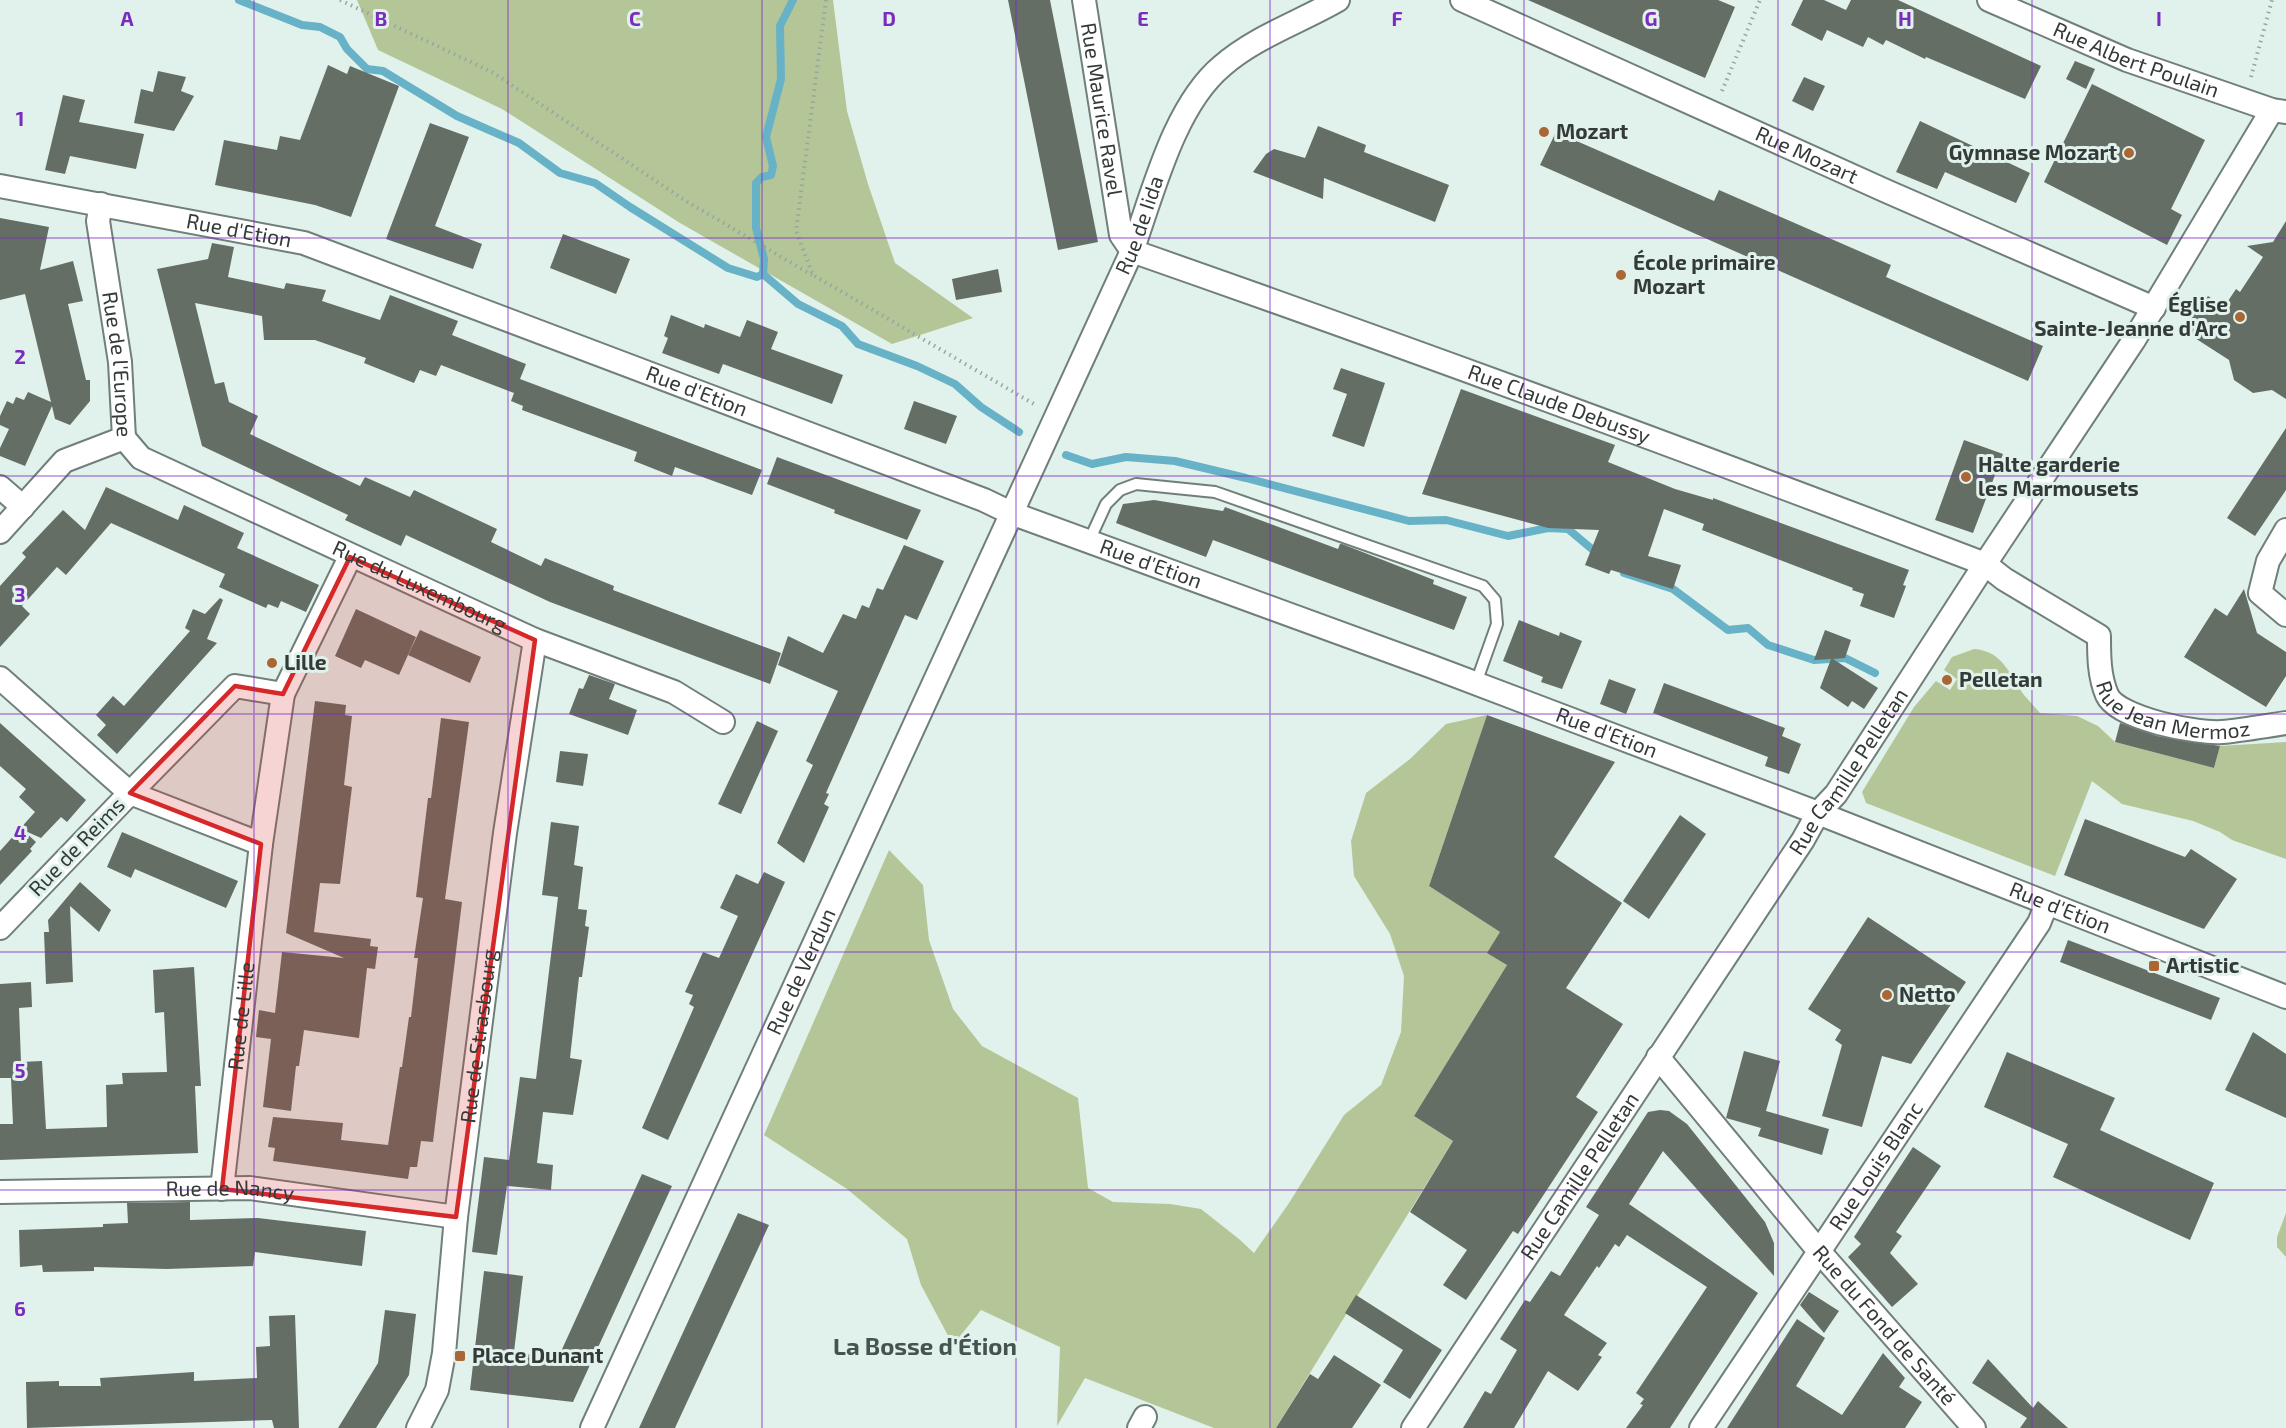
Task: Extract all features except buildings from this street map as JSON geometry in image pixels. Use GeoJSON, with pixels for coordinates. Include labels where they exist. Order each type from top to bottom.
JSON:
{"type":"FeatureCollection","features":[{"type":"Feature","properties":{"kind":"street","name":"Rue Maurice Ravel"},"geometry":{"type":"LineString","coordinates":[[1084,0],[1121,235],[1132,251]]}},
{"type":"Feature","properties":{"kind":"street","name":"Rue de Iida"},"geometry":{"type":"LineString","coordinates":[[1011,513],[1132,251],[1172,138],[1202,86],[1222,65],[1252,44],[1338,0]]}},
{"type":"Feature","properties":{"kind":"street","name":"Rue Mozart"},"geometry":{"type":"LineString","coordinates":[[1462,0],[2154,308]]}},
{"type":"Feature","properties":{"kind":"street","name":"Rue Albert Poulain"},"geometry":{"type":"LineString","coordinates":[[1989,0],[2127,60],[2279,111]]}},
{"type":"Feature","properties":{"kind":"street","name":"Rue Camille Pelletan"},"geometry":{"type":"LineString","coordinates":[[1413,1428],[1803,840],[1818,813],[1836,794],[2154,308],[2279,111]]}},
{"type":"Feature","properties":{"kind":"street","name":"Rue d'Etion"},"geometry":{"type":"LineString","coordinates":[[0,186],[304,243],[984,500],[1011,513],[1476,683],[1818,813],[2286,997]]}},
{"type":"Feature","properties":{"kind":"street","name":"Rue de l'Europe"},"geometry":{"type":"LineString","coordinates":[[0,532],[64,461],[124,438],[120,362],[99,221],[100,204]]}},
{"type":"Feature","properties":{"kind":"street","name":"Rue Claude Debussy"},"geometry":{"type":"LineString","coordinates":[[1132,251],[1402,346],[1716,461],[1985,564]]}},
{"type":"Feature","properties":{"kind":"street","name":"Rue du Luxembourg"},"geometry":{"type":"LineString","coordinates":[[124,438],[141,458],[534,640],[674,692],[723,722]]}},
{"type":"Feature","properties":{"kind":"street"},"geometry":{"type":"LineString","coordinates":[[0,487],[22,507]]}},
{"type":"Feature","properties":{"kind":"street","name":"Rue de Verdun"},"geometry":{"type":"LineString","coordinates":[[592,1428],[1011,513]]}},
{"type":"Feature","properties":{"kind":"street"},"geometry":{"type":"LineString","coordinates":[[2286,530],[2268,561],[2260,593],[2286,615]]}},
{"type":"Feature","properties":{"kind":"street","name":"Rue de Lille"},"geometry":{"type":"LineString","coordinates":[[222,1189],[261,844],[283,694],[350,556]]}},
{"type":"Feature","properties":{"kind":"street","name":"Rue Jean Mermoz"},"geometry":{"type":"LineString","coordinates":[[1985,564],[2004,579],[2100,636],[2099,667],[2108,698],[2131,715],[2185,730],[2221,732],[2286,723]]}},
{"type":"Feature","properties":{"kind":"street","name":"Rue de Strasbourg"},"geometry":{"type":"LineString","coordinates":[[418,1428],[437,1390],[444,1353],[456,1217],[505,833],[534,640]]}},
{"type":"Feature","properties":{"kind":"street"},"geometry":{"type":"LineString","coordinates":[[0,678],[130,793],[261,844]]}},
{"type":"Feature","properties":{"kind":"street"},"geometry":{"type":"LineString","coordinates":[[130,793],[235,686],[283,694]]}},
{"type":"Feature","properties":{"kind":"street","name":"Rue de Reims"},"geometry":{"type":"LineString","coordinates":[[0,928],[130,793]]}},
{"type":"Feature","properties":{"kind":"street","name":"Rue Louis Blanc"},"geometry":{"type":"LineString","coordinates":[[1701,1428],[2039,923],[2047,903]]}},
{"type":"Feature","properties":{"kind":"street","name":"Rue du Fond de Santé"},"geometry":{"type":"LineString","coordinates":[[1658,1057],[1966,1425]]}},
{"type":"Feature","properties":{"kind":"street","name":"Rue de Nancy"},"geometry":{"type":"LineString","coordinates":[[0,1192],[250,1188],[456,1217]]}},
{"type":"Feature","properties":{"kind":"lane"},"geometry":{"type":"LineString","coordinates":[[1089,542],[1106,504],[1120,490],[1136,484],[1215,492],[1483,586],[1495,600],[1497,624],[1476,683]]}},
{"type":"Feature","properties":{"kind":"path"},"geometry":{"type":"LineString","coordinates":[[340,0],[492,72],[686,201],[1056,416]]}},
{"type":"Feature","properties":{"kind":"path"},"geometry":{"type":"LineString","coordinates":[[813,275],[796,231],[826,0]]}},
{"type":"Feature","properties":{"kind":"path"},"geometry":{"type":"LineString","coordinates":[[1713,113],[1760,0]]}},
{"type":"Feature","properties":{"kind":"path"},"geometry":{"type":"LineString","coordinates":[[2245,101],[2272,0]]}},
{"type":"Feature","properties":{"kind":"highlighted area"},"geometry":{"type":"Polygon","coordinates":[[[350,557],[535,640],[456,1217],[222,1189],[261,844],[130,793],[235,686],[283,694],[350,557]]]}},
{"type":"Feature","properties":{"kind":"green space"},"geometry":{"type":"Polygon","coordinates":[[[357,0],[833,0],[847,111],[868,184],[895,263],[973,318],[892,344],[680,223],[502,109],[378,50],[357,0]]]}},
{"type":"Feature","properties":{"kind":"green space"},"geometry":{"type":"Polygon","coordinates":[[[1974,649],[1992,654],[1999,659],[2024,695],[2040,713],[2077,716],[2098,726],[2115,742],[2214,768],[2220,746],[2286,742],[2286,859],[2232,840],[2220,832],[2193,821],[2122,804],[2092,781],[2055,876],[1866,803],[1862,792],[1914,707],[1936,681],[1950,690],[1957,679],[1944,670],[1952,657],[1974,649]]]}},
{"type":"Feature","properties":{"kind":"green space"},"geometry":{"type":"Polygon","coordinates":[[[1487,715],[1429,886],[1500,932],[1507,965],[1414,1116],[1453,1141],[1276,1428],[1214,1428],[1085,1378],[1057,1426],[1060,1347],[981,1310],[953,1345],[921,1285],[907,1239],[847,1189],[764,1135],[889,850],[923,885],[929,940],[953,1009],[982,1046],[1078,1098],[1088,1188],[1113,1202],[1170,1204],[1201,1209],[1254,1253],[1289,1203],[1344,1115],[1381,1085],[1401,1032],[1404,976],[1390,934],[1354,876],[1351,841],[1366,793],[1410,759],[1446,724],[1487,715]]]}},
{"type":"Feature","properties":{"kind":"green space"},"geometry":{"type":"Polygon","coordinates":[[[2286,1213],[2286,1257],[2277,1247],[2277,1237],[2286,1213]]]}},
{"type":"Feature","properties":{"kind":"waterway"},"geometry":{"type":"LineString","coordinates":[[239,0],[302,25],[320,27],[340,37],[347,49],[367,69],[383,71],[457,116],[519,143],[560,173],[595,183],[728,268],[757,277],[763,274]]}},
{"type":"Feature","properties":{"kind":"waterway"},"geometry":{"type":"LineString","coordinates":[[763,274],[764,259],[756,228],[756,183],[762,177],[771,175],[773,166],[766,137],[781,79],[780,26],[793,0]]}},
{"type":"Feature","properties":{"kind":"waterway"},"geometry":{"type":"LineString","coordinates":[[763,274],[798,304],[842,326],[858,344],[917,366],[955,384],[981,407],[1019,432]]}},
{"type":"Feature","properties":{"kind":"waterway"},"geometry":{"type":"LineString","coordinates":[[1066,455],[1092,464],[1126,457],[1175,461],[1409,521],[1446,520],[1508,536],[1548,528],[1568,529],[1599,555]]}},
{"type":"Feature","properties":{"kind":"waterway"},"geometry":{"type":"LineString","coordinates":[[1624,573],[1673,589],[1728,630],[1748,628],[1768,645],[1814,660],[1845,658],[1875,673]]}},
{"type":"Feature","properties":{"kind":"place","name":"Mozart"},"geometry":{"type":"Point","coordinates":[1544,132]}},
{"type":"Feature","properties":{"kind":"place","name":"Gymnase Mozart"},"geometry":{"type":"Point","coordinates":[2129,153]}},
{"type":"Feature","properties":{"kind":"place","name":"École primaire Mozart"},"geometry":{"type":"Point","coordinates":[1621,275]}},
{"type":"Feature","properties":{"kind":"place","name":"Église Sainte-Jeanne d'Arc"},"geometry":{"type":"Point","coordinates":[2240,317]}},
{"type":"Feature","properties":{"kind":"place","name":"Halte garderie les Marmousets"},"geometry":{"type":"Point","coordinates":[1966,477]}},
{"type":"Feature","properties":{"kind":"place","name":"Lille"},"geometry":{"type":"Point","coordinates":[272,663]}},
{"type":"Feature","properties":{"kind":"place","name":"Pelletan"},"geometry":{"type":"Point","coordinates":[1947,680]}},
{"type":"Feature","properties":{"kind":"place","name":"Artistic"},"geometry":{"type":"Point","coordinates":[2154,966]}},
{"type":"Feature","properties":{"kind":"place","name":"Netto"},"geometry":{"type":"Point","coordinates":[1887,995]}},
{"type":"Feature","properties":{"kind":"place","name":"Place Dunant"},"geometry":{"type":"Point","coordinates":[460,1356]}},
{"type":"Feature","properties":{"kind":"district","name":"La Bosse d'Étion"},"geometry":{"type":"Point","coordinates":[925,1347]}}]}
